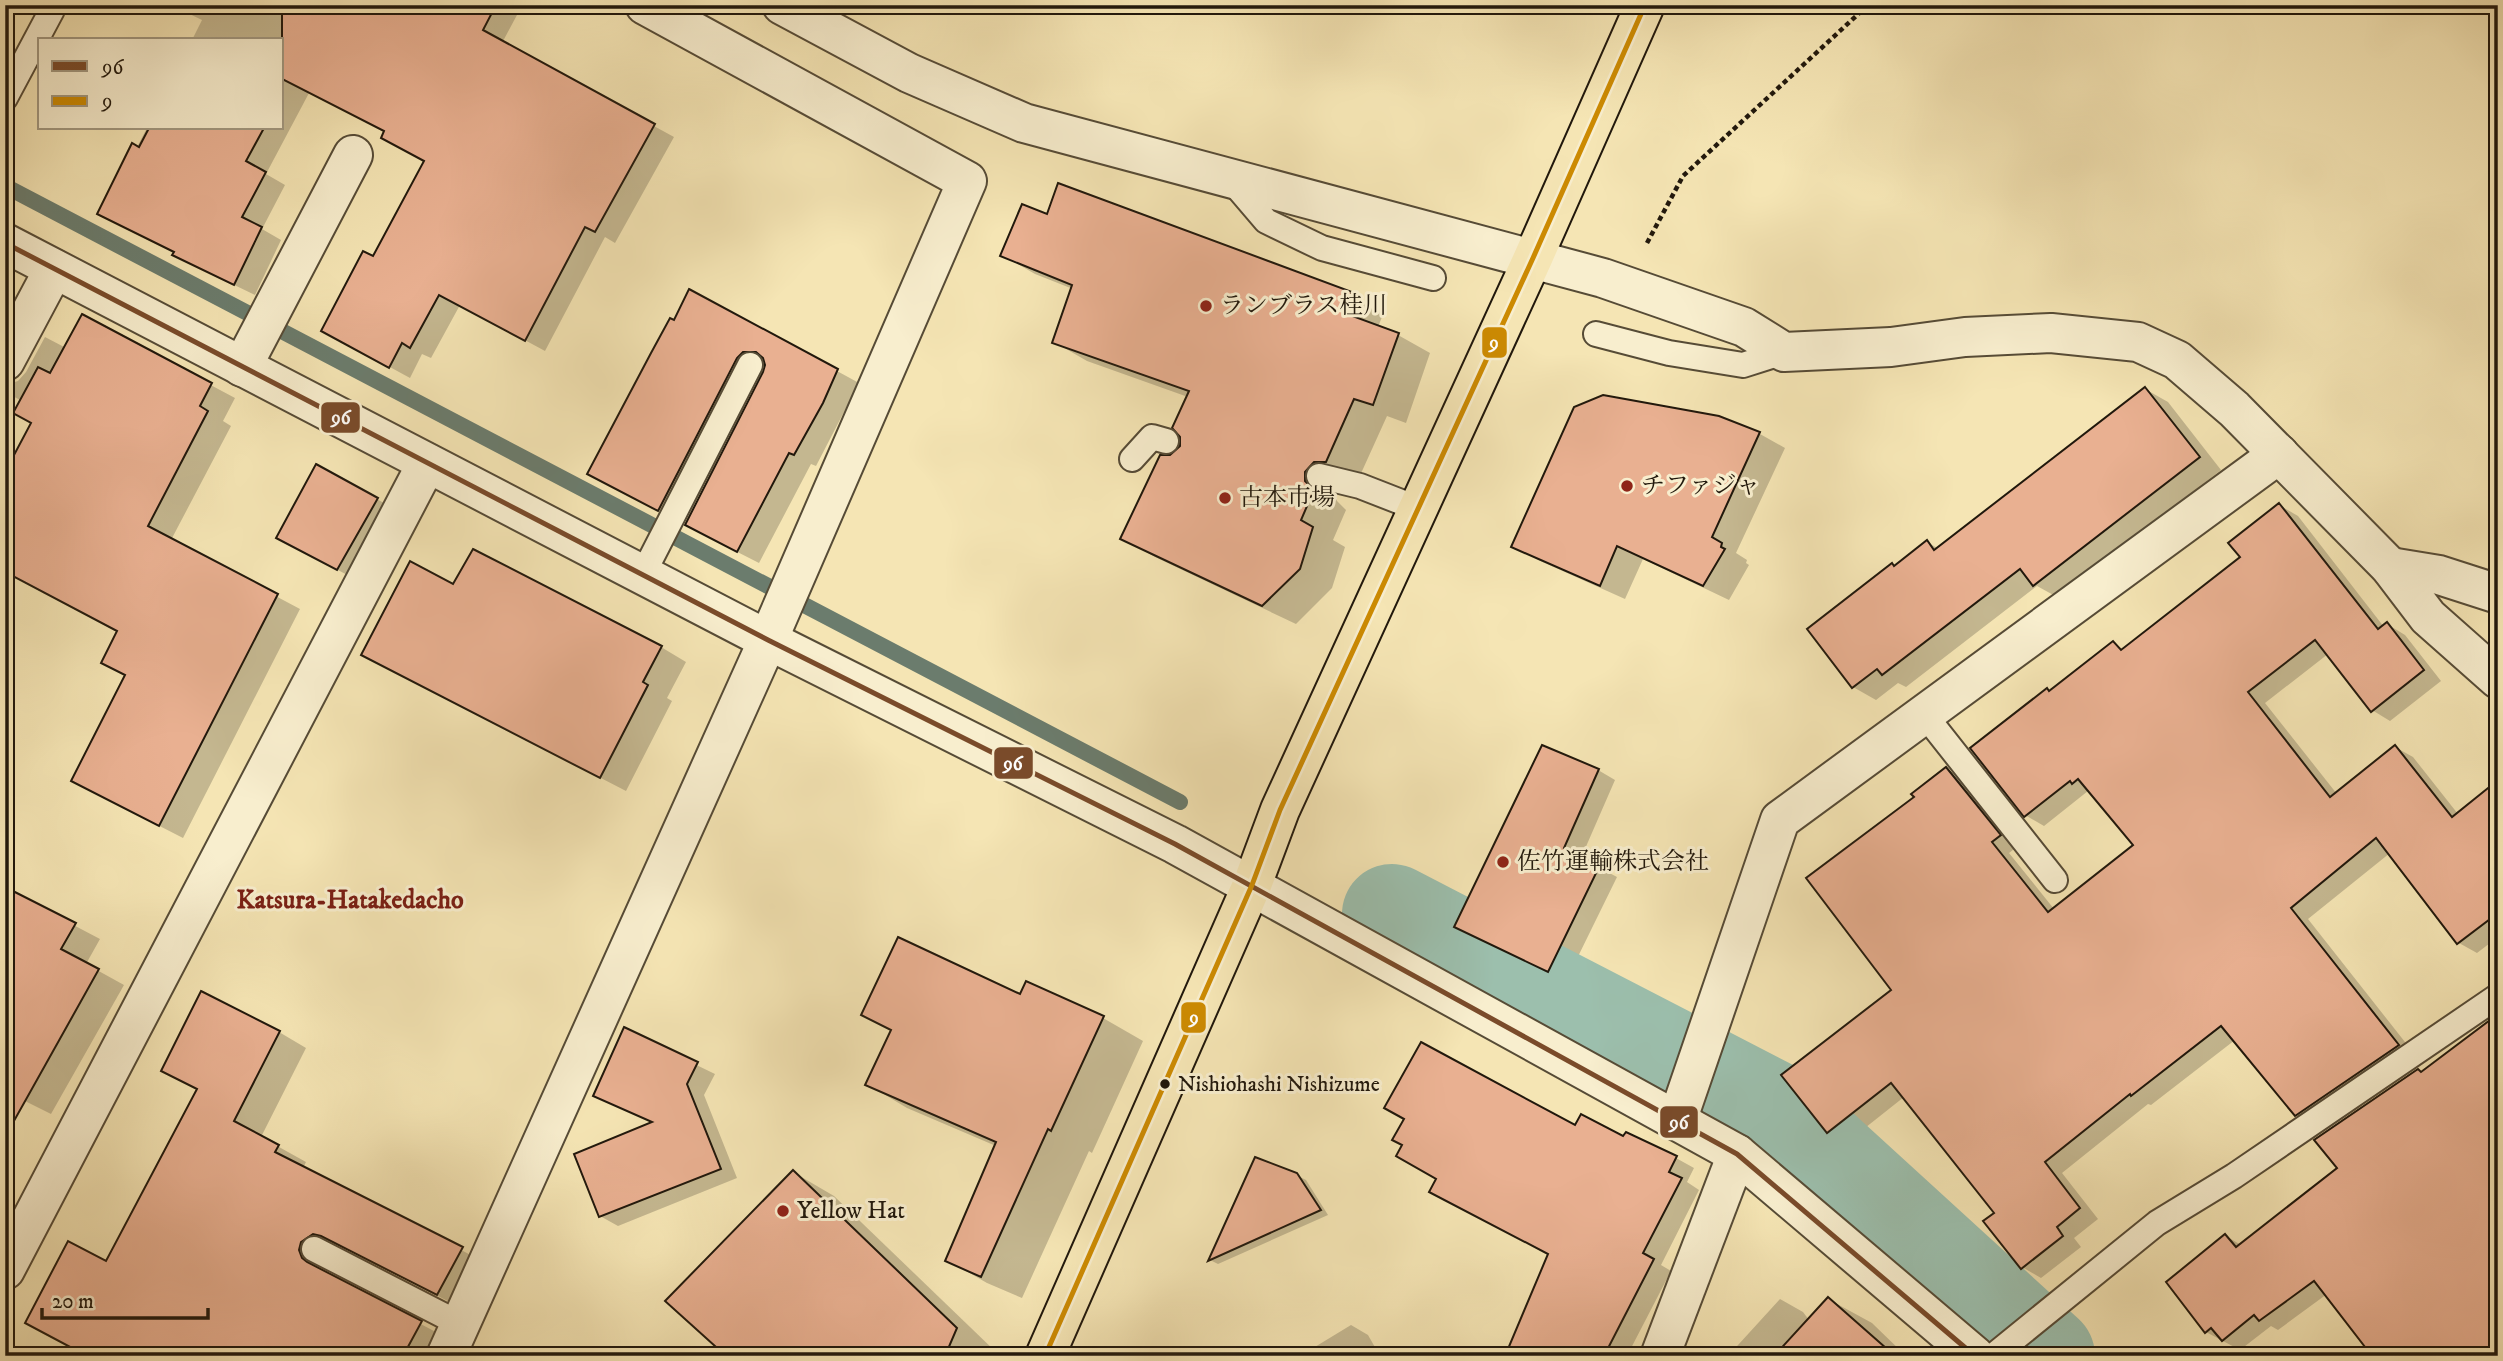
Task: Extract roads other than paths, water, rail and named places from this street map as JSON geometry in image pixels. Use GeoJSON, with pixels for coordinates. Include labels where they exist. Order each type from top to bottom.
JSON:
{"type":"FeatureCollection","features":[{"type":"Feature","properties":{"kind":"highway"},"geometry":{"type":"LineString","coordinates":[[1045,1356],[1252,886],[1280,810],[1533,258],[1645,5]]}},
{"type":"Feature","properties":{"kind":"street"},"geometry":{"type":"LineString","coordinates":[[453,1340],[768,640],[967,181],[645,5]]}},
{"type":"Feature","properties":{"kind":"street"},"geometry":{"type":"LineString","coordinates":[[782,5],[909,73],[1024,122],[1604,278],[1744,327],[1784,352],[1891,347],[1965,337],[2051,333],[2138,342],[2177,360],[2234,409],[2390,567],[2428,617],[2498,679]]}},
{"type":"Feature","properties":{"kind":"street"},"geometry":{"type":"LineString","coordinates":[[242,367],[353,155]]}},
{"type":"Feature","properties":{"kind":"street"},"geometry":{"type":"LineString","coordinates":[[5,243],[768,640],[1175,844],[1252,886],[1689,1087],[1737,1154],[1991,1353]]}},
{"type":"Feature","properties":{"kind":"street"},"geometry":{"type":"LineString","coordinates":[[5,361],[54,269]]}},
{"type":"Feature","properties":{"kind":"street"},"geometry":{"type":"LineString","coordinates":[[1689,1087],[1780,820],[2279,454]]}},
{"type":"Feature","properties":{"kind":"street"},"geometry":{"type":"LineString","coordinates":[[5,1270],[427,463]]}},
{"type":"Feature","properties":{"kind":"street"},"geometry":{"type":"LineString","coordinates":[[2390,567],[2439,575],[2498,594]]}},
{"type":"Feature","properties":{"kind":"street"},"geometry":{"type":"LineString","coordinates":[[1660,1356],[1737,1154]]}},
{"type":"Feature","properties":{"kind":"lane"},"geometry":{"type":"LineString","coordinates":[[5,98],[52,10]]}},
{"type":"Feature","properties":{"kind":"lane"},"geometry":{"type":"LineString","coordinates":[[1228,176],[1266,221],[1322,248],[1433,278]]}},
{"type":"Feature","properties":{"kind":"lane"},"geometry":{"type":"LineString","coordinates":[[1596,334],[1669,352],[1743,365],[1784,352]]}},
{"type":"Feature","properties":{"kind":"lane"},"geometry":{"type":"LineString","coordinates":[[643,574],[750,365]]}},
{"type":"Feature","properties":{"kind":"lane"},"geometry":{"type":"LineString","coordinates":[[1132,459],[1152,437],[1166,441]]}},
{"type":"Feature","properties":{"kind":"lane"},"geometry":{"type":"LineString","coordinates":[[1320,477],[1360,486],[1419,509]]}},
{"type":"Feature","properties":{"kind":"lane"},"geometry":{"type":"LineString","coordinates":[[1924,714],[2056,880]]}},
{"type":"Feature","properties":{"kind":"lane"},"geometry":{"type":"LineString","coordinates":[[1991,1353],[2034,1323],[2157,1223],[2234,1176],[2498,996]]}},
{"type":"Feature","properties":{"kind":"lane"},"geometry":{"type":"LineString","coordinates":[[314,1249],[453,1340]]}},
{"type":"Feature","properties":{"kind":"waterway"},"geometry":{"type":"LineString","coordinates":[[5,186],[1180,802]]}},
{"type":"Feature","properties":{"kind":"waterway"},"geometry":{"type":"LineString","coordinates":[[1392,914],[1781,1115],[2045,1356]]}},
{"type":"Feature","properties":{"kind":"place","name":"ランブラス桂川"},"geometry":{"type":"Point","coordinates":[1206,306]}},
{"type":"Feature","properties":{"kind":"place","name":"チファジャ"},"geometry":{"type":"Point","coordinates":[1627,486]}},
{"type":"Feature","properties":{"kind":"place","name":"古本市場"},"geometry":{"type":"Point","coordinates":[1225,498]}},
{"type":"Feature","properties":{"kind":"place","name":"佐竹運輸株式会社"},"geometry":{"type":"Point","coordinates":[1503,862]}},
{"type":"Feature","properties":{"kind":"place","name":"Nishiohashi Nishizume"},"geometry":{"type":"Point","coordinates":[1165,1084]}},
{"type":"Feature","properties":{"kind":"place","name":"Yellow Hat"},"geometry":{"type":"Point","coordinates":[783,1211]}},
{"type":"Feature","properties":{"kind":"district","name":"Katsura-Hatakedacho"},"geometry":{"type":"Point","coordinates":[350,900]}}]}
